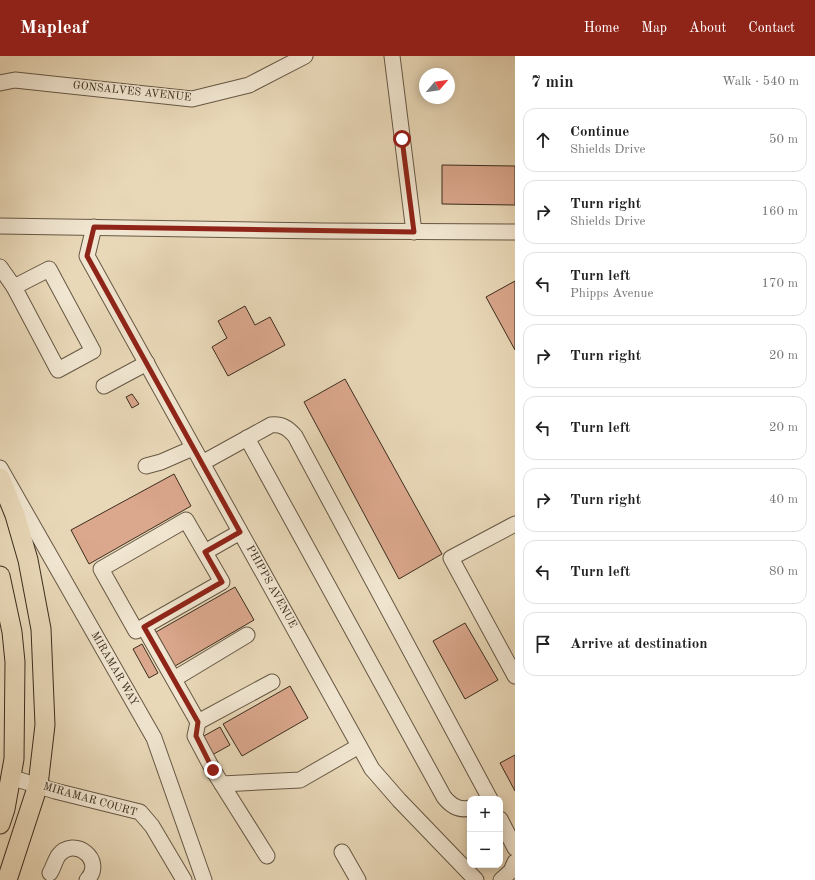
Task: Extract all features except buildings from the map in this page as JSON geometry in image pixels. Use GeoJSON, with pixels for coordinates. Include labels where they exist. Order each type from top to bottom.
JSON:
{"type":"FeatureCollection","features":[{"type":"Feature","properties":{"kind":"main road"},"geometry":{"type":"LineString","coordinates":[[0,478],[15,514],[28,560],[42,629],[45,725],[38,785],[7,880]]}},
{"type":"Feature","properties":{"kind":"main road"},"geometry":{"type":"LineString","coordinates":[[0,576],[12,632],[15,662],[14,759],[5,809],[0,824]]}},
{"type":"Feature","properties":{"kind":"street"},"geometry":{"type":"LineString","coordinates":[[392,56],[414,232]]}},
{"type":"Feature","properties":{"kind":"street","name":"GONSALVES AVENUE"},"geometry":{"type":"LineString","coordinates":[[0,84],[15,80],[192,99],[249,85],[297,58]]}},
{"type":"Feature","properties":{"kind":"street"},"geometry":{"type":"LineString","coordinates":[[0,226],[515,232]]}},
{"type":"Feature","properties":{"kind":"street","name":"PHIPPS AVENUE"},"geometry":{"type":"LineString","coordinates":[[94,227],[87,256],[372,769],[399,800],[476,880]]}},
{"type":"Feature","properties":{"kind":"street"},"geometry":{"type":"LineString","coordinates":[[0,267],[14,287],[58,370],[93,351],[49,268],[14,287]]}},
{"type":"Feature","properties":{"kind":"street"},"geometry":{"type":"LineString","coordinates":[[104,386],[147,363]]}},
{"type":"Feature","properties":{"kind":"street"},"geometry":{"type":"LineString","coordinates":[[202,463],[271,425],[285,427],[291,431],[487,796]]}},
{"type":"Feature","properties":{"kind":"street"},"geometry":{"type":"LineString","coordinates":[[247,438],[444,797],[454,806],[467,808]]}},
{"type":"Feature","properties":{"kind":"street"},"geometry":{"type":"LineString","coordinates":[[146,466],[161,462],[193,448]]}},
{"type":"Feature","properties":{"kind":"street","name":"MIRAMAR WAY"},"geometry":{"type":"LineString","coordinates":[[0,468],[154,738],[204,880]]}},
{"type":"Feature","properties":{"kind":"street"},"geometry":{"type":"LineString","coordinates":[[186,520],[205,552],[222,582],[136,631],[101,569],[186,520]]}},
{"type":"Feature","properties":{"kind":"street"},"geometry":{"type":"LineString","coordinates":[[515,524],[451,558],[515,676]]}},
{"type":"Feature","properties":{"kind":"street"},"geometry":{"type":"LineString","coordinates":[[205,552],[240,532]]}},
{"type":"Feature","properties":{"kind":"street"},"geometry":{"type":"LineString","coordinates":[[144,627],[198,722],[196,736],[213,770],[267,856]]}},
{"type":"Feature","properties":{"kind":"street"},"geometry":{"type":"LineString","coordinates":[[174,679],[247,635]]}},
{"type":"Feature","properties":{"kind":"street"},"geometry":{"type":"LineString","coordinates":[[198,722],[272,682]]}},
{"type":"Feature","properties":{"kind":"street"},"geometry":{"type":"LineString","coordinates":[[222,784],[300,780],[359,746]]}},
{"type":"Feature","properties":{"kind":"street","name":"MIRAMAR COURT"},"geometry":{"type":"LineString","coordinates":[[10,777],[55,791],[140,812],[152,826],[184,880]]}},
{"type":"Feature","properties":{"kind":"street"},"geometry":{"type":"LineString","coordinates":[[503,825],[515,848]]}},
{"type":"Feature","properties":{"kind":"street"},"geometry":{"type":"LineString","coordinates":[[50,873],[58,856],[66,849],[76,848],[84,850],[92,860],[92,870],[87,880]]}},
{"type":"Feature","properties":{"kind":"street"},"geometry":{"type":"LineString","coordinates":[[342,852],[358,880]]}},
{"type":"Feature","properties":{"kind":"street"},"geometry":{"type":"LineString","coordinates":[[501,880],[511,871],[515,862]]}},
{"type":"Feature","properties":{"kind":"route"},"geometry":{"type":"LineString","coordinates":[[213,770],[196,736],[198,722],[144,627],[222,582],[205,552],[240,532],[87,256],[94,227],[414,232],[402,139]]}}]}
